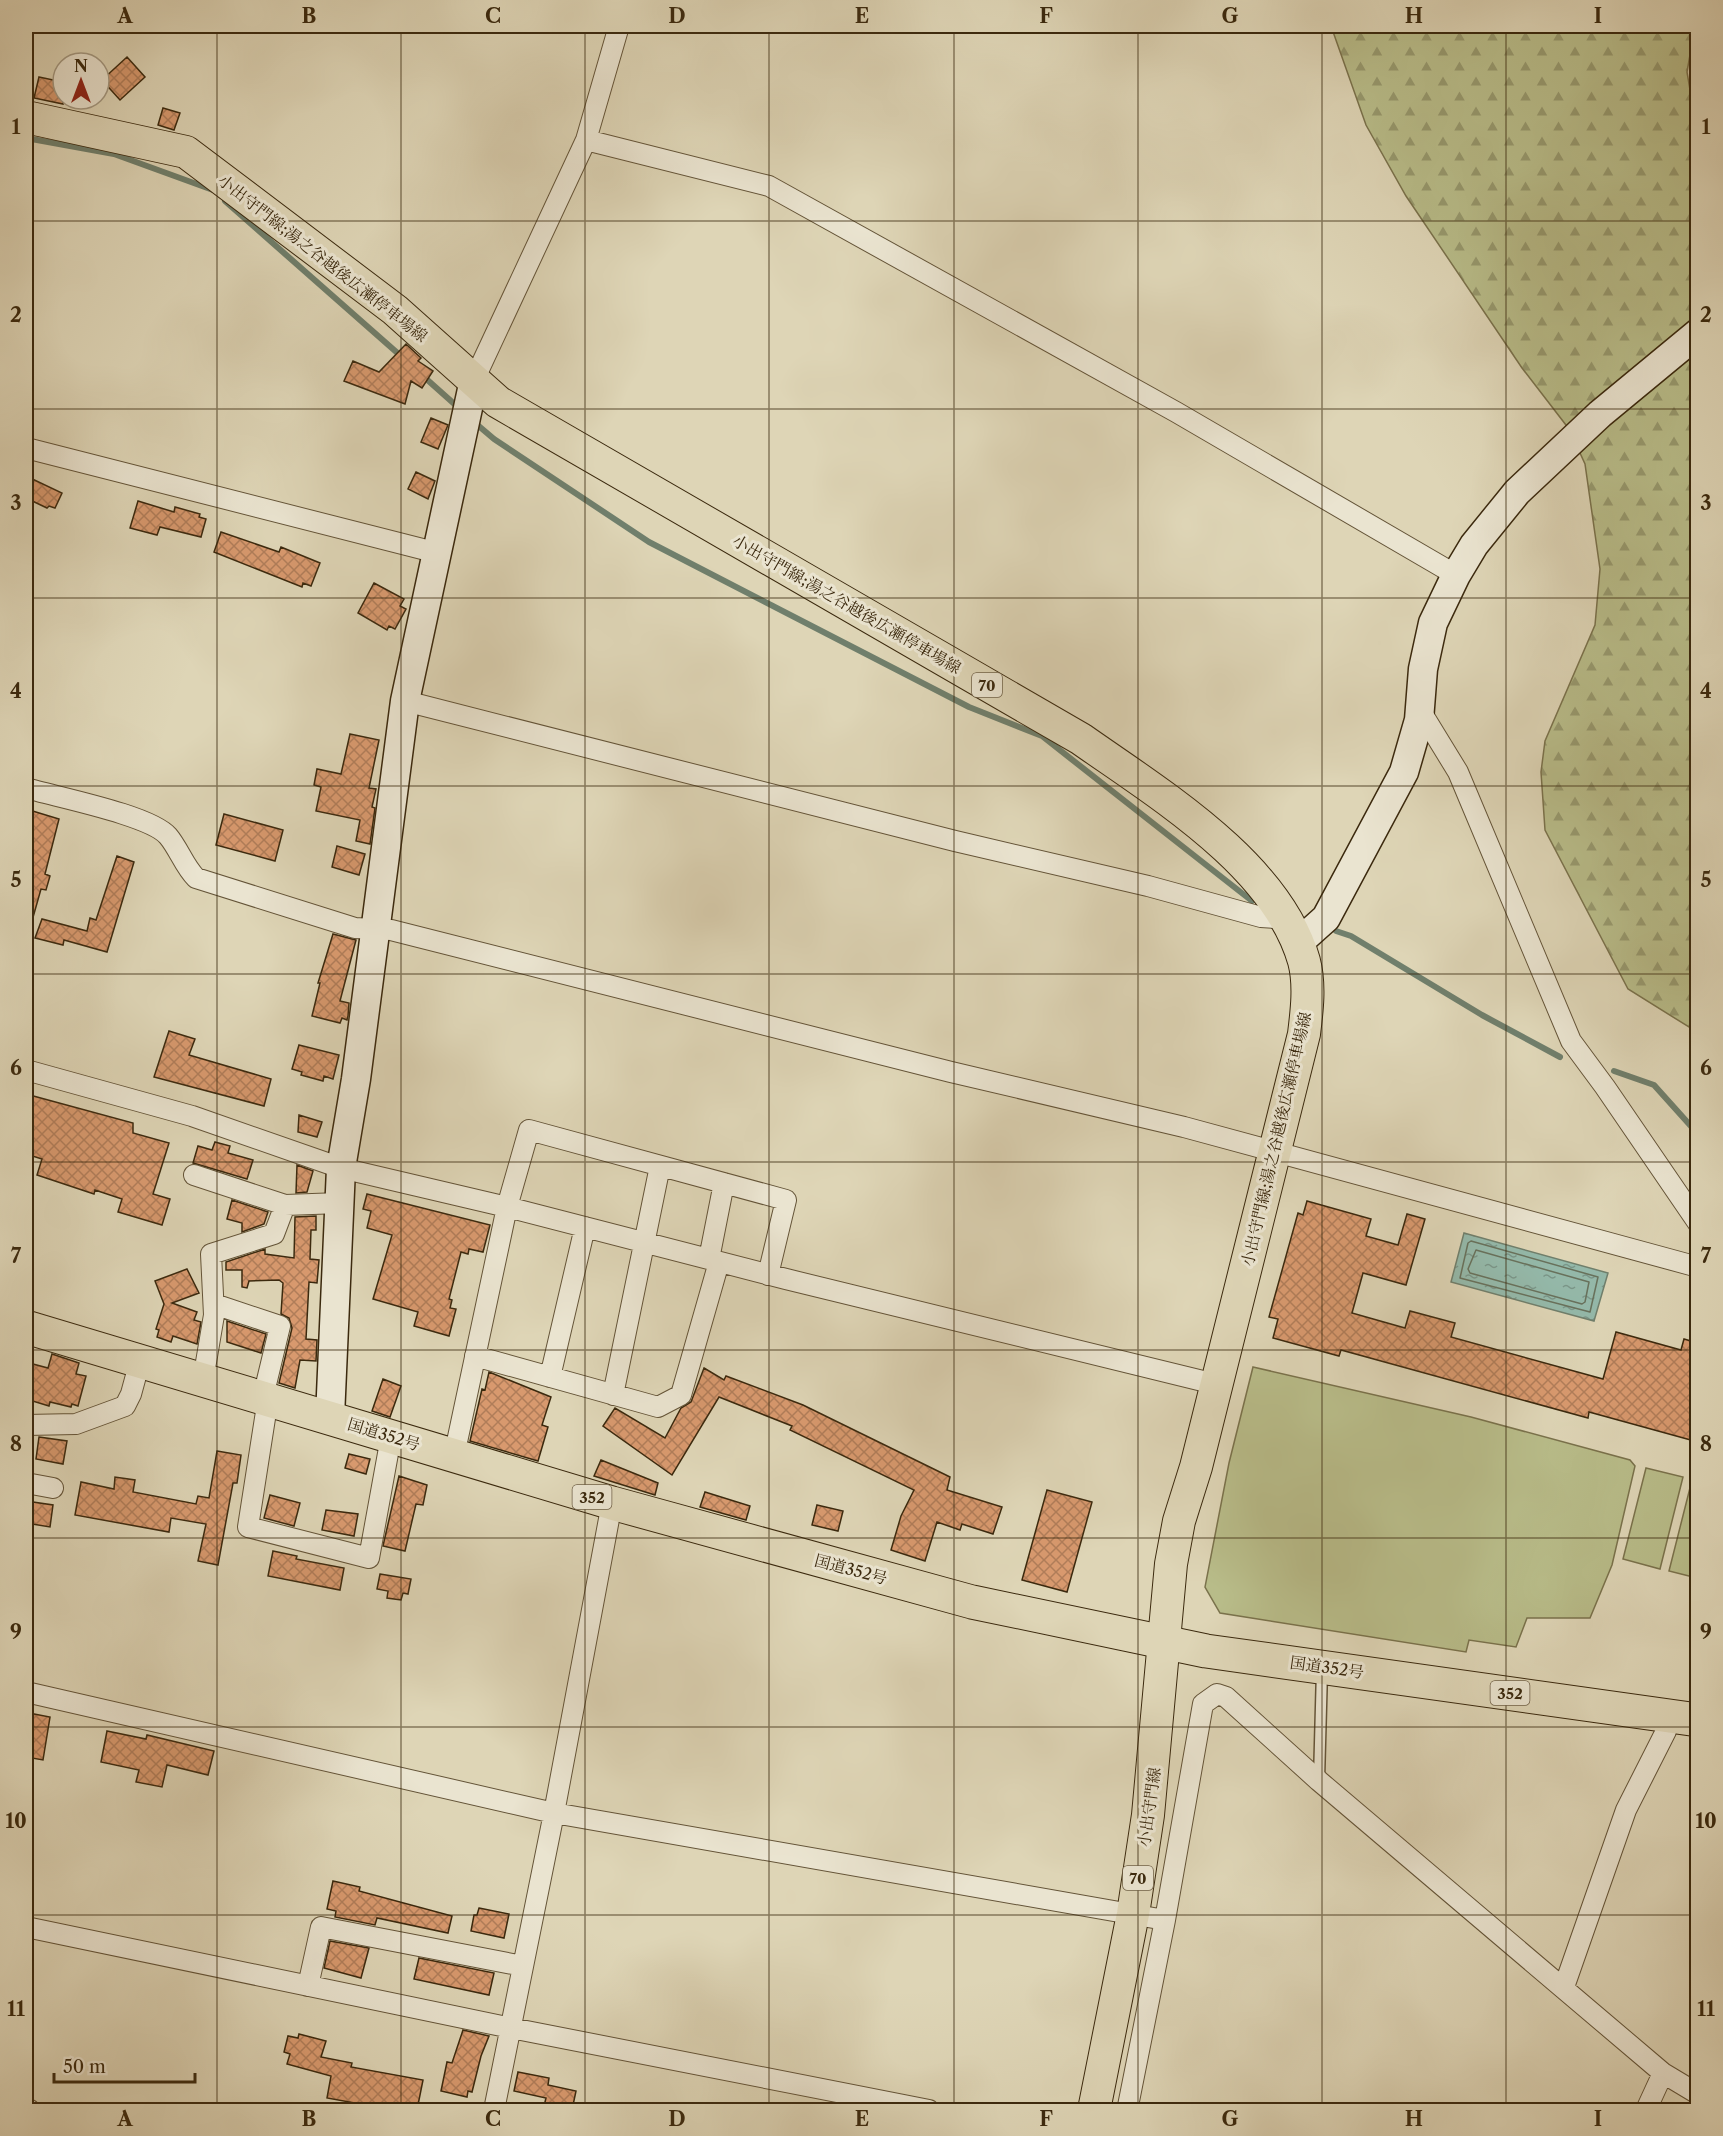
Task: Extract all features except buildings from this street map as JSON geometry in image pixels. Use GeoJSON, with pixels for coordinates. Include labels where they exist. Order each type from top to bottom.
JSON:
{"type":"FeatureCollection","features":[{"type":"Feature","properties":{"kind":"highway","name":"国道352号"},"geometry":{"type":"LineString","coordinates":[[26,1327],[612,1503],[972,1602],[1164,1643],[1683,1718]]}},
{"type":"Feature","properties":{"kind":"main road","name":"小出守門線;湯之谷越後広瀬停車場線"},"geometry":{"type":"LineString","coordinates":[[26,117],[186,152],[395,310],[508,408],[1081,739],[1208,832],[1255,875],[1284,913],[1298,944],[1305,969],[1308,1006],[1304,1034],[1196,1467],[1179,1521],[1164,1643]]}},
{"type":"Feature","properties":{"kind":"main road","name":"小出守門線"},"geometry":{"type":"LineString","coordinates":[[1094,2110],[1133,1914],[1154,1776],[1164,1643]]}},
{"type":"Feature","properties":{"kind":"street"},"geometry":{"type":"LineString","coordinates":[[330,1417],[341,1168],[356,1080],[405,701],[474,380],[586,140],[619,26]]}},
{"type":"Feature","properties":{"kind":"street"},"geometry":{"type":"LineString","coordinates":[[586,140],[769,186],[1176,412],[1456,575]]}},
{"type":"Feature","properties":{"kind":"street"},"geometry":{"type":"LineString","coordinates":[[1298,944],[1326,918],[1404,772],[1413,747],[1420,710],[1427,646],[1434,623],[1456,575],[1497,514],[1517,492],[1600,414],[1698,333]]}},
{"type":"Feature","properties":{"kind":"street"},"geometry":{"type":"LineString","coordinates":[[26,448],[438,553]]}},
{"type":"Feature","properties":{"kind":"street"},"geometry":{"type":"LineString","coordinates":[[405,701],[944,838],[1148,886],[1261,917],[1275,918],[1284,913]]}},
{"type":"Feature","properties":{"kind":"street"},"geometry":{"type":"LineString","coordinates":[[1420,710],[1458,772],[1570,1041],[1605,1087],[1698,1223]]}},
{"type":"Feature","properties":{"kind":"street"},"geometry":{"type":"LineString","coordinates":[[26,788],[148,822],[168,836],[188,871],[196,878],[355,928],[391,930],[1276,1152],[1698,1267]]}},
{"type":"Feature","properties":{"kind":"street"},"geometry":{"type":"LineString","coordinates":[[26,1070],[192,1116],[341,1168],[507,1207],[768,1275],[1215,1384]]}},
{"type":"Feature","properties":{"kind":"street"},"geometry":{"type":"LineString","coordinates":[[454,1456],[507,1207],[530,1130],[786,1200],[768,1275]]}},
{"type":"Feature","properties":{"kind":"street"},"geometry":{"type":"LineString","coordinates":[[613,1395],[660,1166]]}},
{"type":"Feature","properties":{"kind":"street"},"geometry":{"type":"LineString","coordinates":[[194,1175],[285,1205],[340,1203]]}},
{"type":"Feature","properties":{"kind":"street"},"geometry":{"type":"LineString","coordinates":[[475,1356],[658,1407],[681,1395],[714,1261],[724,1183]]}},
{"type":"Feature","properties":{"kind":"street"},"geometry":{"type":"LineString","coordinates":[[203,1380],[214,1315],[211,1254],[274,1234],[285,1205]]}},
{"type":"Feature","properties":{"kind":"street"},"geometry":{"type":"LineString","coordinates":[[549,1377],[585,1227]]}},
{"type":"Feature","properties":{"kind":"street"},"geometry":{"type":"LineString","coordinates":[[214,1304],[280,1326],[266,1398],[248,1527],[369,1558],[391,1437]]}},
{"type":"Feature","properties":{"kind":"street"},"geometry":{"type":"LineString","coordinates":[[26,1425],[76,1424],[125,1406],[131,1394],[140,1361]]}},
{"type":"Feature","properties":{"kind":"street"},"geometry":{"type":"LineString","coordinates":[[26,1483],[52,1488]]}},
{"type":"Feature","properties":{"kind":"street"},"geometry":{"type":"LineString","coordinates":[[494,2110],[554,1813],[612,1503]]}},
{"type":"Feature","properties":{"kind":"street"},"geometry":{"type":"LineString","coordinates":[[26,1692],[554,1813],[1165,1920]]}},
{"type":"Feature","properties":{"kind":"street"},"geometry":{"type":"LineString","coordinates":[[1134,2109],[1203,1704],[1217,1694],[1226,1697],[1319,1781],[1663,2073],[1698,2094]]}},
{"type":"Feature","properties":{"kind":"street"},"geometry":{"type":"LineString","coordinates":[[1564,1987],[1626,1810],[1666,1731],[1683,1718]]}},
{"type":"Feature","properties":{"kind":"street"},"geometry":{"type":"LineString","coordinates":[[26,1927],[511,2028],[929,2110]]}},
{"type":"Feature","properties":{"kind":"street"},"geometry":{"type":"LineString","coordinates":[[308,1986],[321,1927],[523,1966]]}},
{"type":"Feature","properties":{"kind":"street"},"geometry":{"type":"LineString","coordinates":[[1646,2110],[1663,2073]]}},
{"type":"Feature","properties":{"kind":"lane"},"geometry":{"type":"LineString","coordinates":[[1319,1781],[1322,1667]]}},
{"type":"Feature","properties":{"kind":"green space"},"geometry":{"type":"Polygon","coordinates":[[[1331,26],[1695,26],[1687,72],[1698,137],[1697,1032],[1628,989],[1545,830],[1541,772],[1545,741],[1595,625],[1600,569],[1585,464],[1569,429],[1522,368],[1406,196],[1366,125],[1331,26]]]}},
{"type":"Feature","properties":{"kind":"green space"},"geometry":{"type":"Polygon","coordinates":[[[1253,1367],[1471,1417],[1630,1460],[1635,1466],[1612,1565],[1590,1618],[1527,1618],[1516,1647],[1469,1640],[1466,1652],[1220,1613],[1205,1587],[1229,1463],[1253,1367]]]}},
{"type":"Feature","properties":{"kind":"green space"},"geometry":{"type":"Polygon","coordinates":[[[1646,1468],[1683,1477],[1660,1569],[1623,1559],[1646,1468]]]}},
{"type":"Feature","properties":{"kind":"green space"},"geometry":{"type":"Polygon","coordinates":[[[1692,1480],[1697,1481],[1697,1578],[1669,1571],[1692,1480]]]}},
{"type":"Feature","properties":{"kind":"water"},"geometry":{"type":"Polygon","coordinates":[[[1464,1233],[1608,1273],[1594,1321],[1451,1282],[1464,1233]]]}},
{"type":"Feature","properties":{"kind":"waterway"},"geometry":{"type":"LineString","coordinates":[[26,138],[114,154],[213,190]]}},
{"type":"Feature","properties":{"kind":"waterway"},"geometry":{"type":"LineString","coordinates":[[225,201],[402,357]]}},
{"type":"Feature","properties":{"kind":"waterway"},"geometry":{"type":"LineString","coordinates":[[423,376],[460,409]]}},
{"type":"Feature","properties":{"kind":"waterway"},"geometry":{"type":"LineString","coordinates":[[474,422],[494,439],[649,542],[969,707],[1042,736],[1252,901]]}},
{"type":"Feature","properties":{"kind":"waterway"},"geometry":{"type":"LineString","coordinates":[[1336,931],[1351,936],[1482,1015],[1560,1057]]}},
{"type":"Feature","properties":{"kind":"waterway"},"geometry":{"type":"LineString","coordinates":[[1614,1071],[1654,1085],[1698,1134]]}}]}
